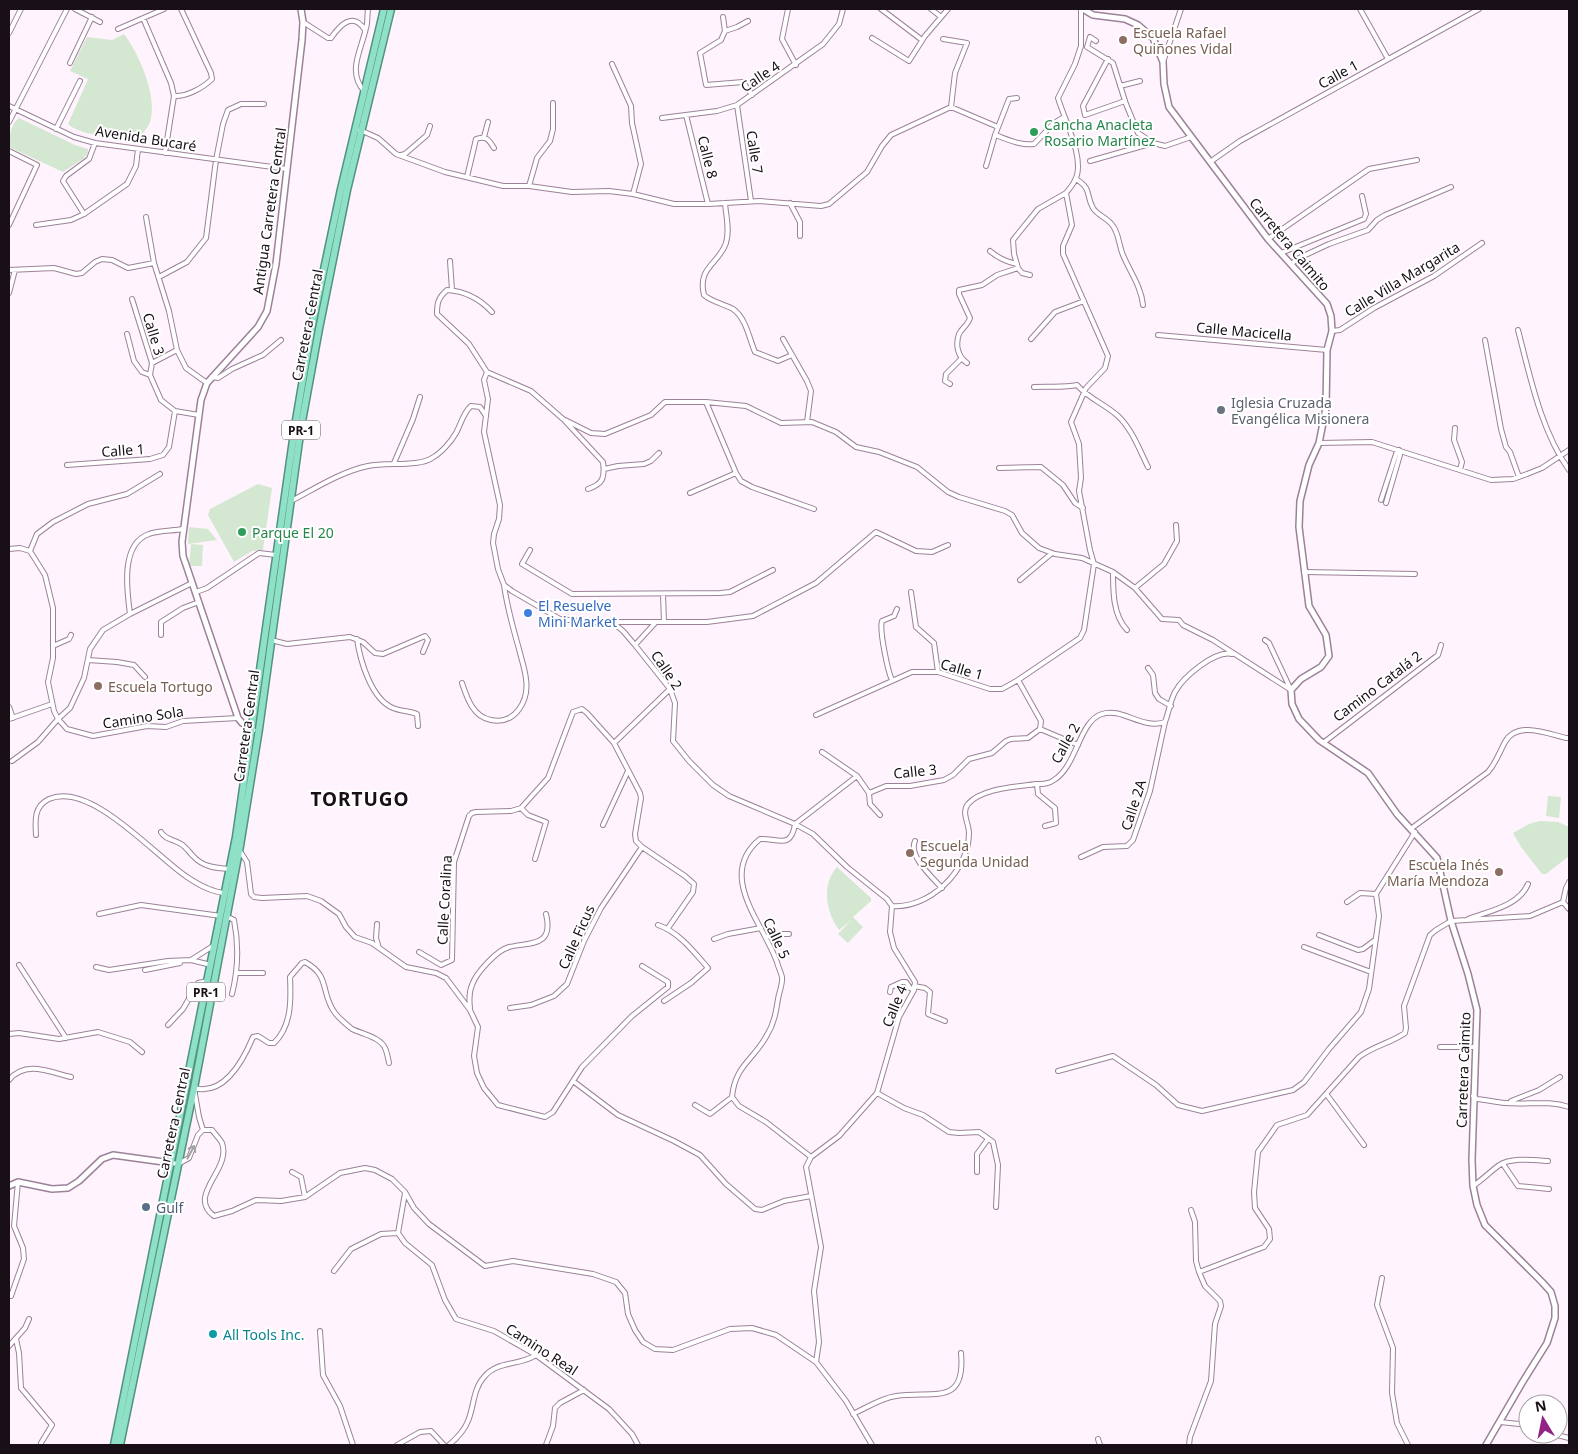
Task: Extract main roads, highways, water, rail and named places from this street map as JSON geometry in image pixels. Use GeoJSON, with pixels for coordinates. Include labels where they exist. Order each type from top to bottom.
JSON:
{"type":"FeatureCollection","features":[{"type":"Feature","properties":{"kind":"highway","name":"Carretera Central"},"geometry":{"type":"LineString","coordinates":[[358,130],[364,91],[384,9]]}},
{"type":"Feature","properties":{"kind":"highway","name":"Carretera Central"},"geometry":{"type":"LineString","coordinates":[[114,1445],[174,1164],[194,1088],[237,848],[271,640],[287,502],[312,326],[341,189],[390,9]]}},
{"type":"Feature","properties":{"kind":"highway","name":"Carretera Central"},"geometry":{"type":"LineString","coordinates":[[255,731],[276,555],[287,502]]}},
{"type":"Feature","properties":{"kind":"highway","name":"Carretera Central"},"geometry":{"type":"LineString","coordinates":[[120,1445],[211,965],[224,916],[225,893],[237,848]]}},
{"type":"Feature","properties":{"kind":"place","name":"Escuela Rafael Quiñones Vidal"},"geometry":{"type":"Point","coordinates":[1123,40]}},
{"type":"Feature","properties":{"kind":"place","name":"Cancha Anacleta Rosario Martínez"},"geometry":{"type":"Point","coordinates":[1034,132]}},
{"type":"Feature","properties":{"kind":"place","name":"Iglesia Cruzada Evangélica Misionera"},"geometry":{"type":"Point","coordinates":[1221,410]}},
{"type":"Feature","properties":{"kind":"place","name":"Parque El 20"},"geometry":{"type":"Point","coordinates":[242,532]}},
{"type":"Feature","properties":{"kind":"place","name":"El Resuelve Mini Market"},"geometry":{"type":"Point","coordinates":[528,613]}},
{"type":"Feature","properties":{"kind":"place","name":"Escuela Tortugo"},"geometry":{"type":"Point","coordinates":[98,686]}},
{"type":"Feature","properties":{"kind":"place","name":"Escuela Segunda Unidad"},"geometry":{"type":"Point","coordinates":[910,853]}},
{"type":"Feature","properties":{"kind":"place","name":"Escuela Inés María Mendoza"},"geometry":{"type":"Point","coordinates":[1499,872]}},
{"type":"Feature","properties":{"kind":"place","name":"Gulf"},"geometry":{"type":"Point","coordinates":[146,1207]}},
{"type":"Feature","properties":{"kind":"place","name":"All Tools Inc."},"geometry":{"type":"Point","coordinates":[213,1334]}},
{"type":"Feature","properties":{"kind":"district","name":"TORTUGO"},"geometry":{"type":"Point","coordinates":[360,799]}}]}
